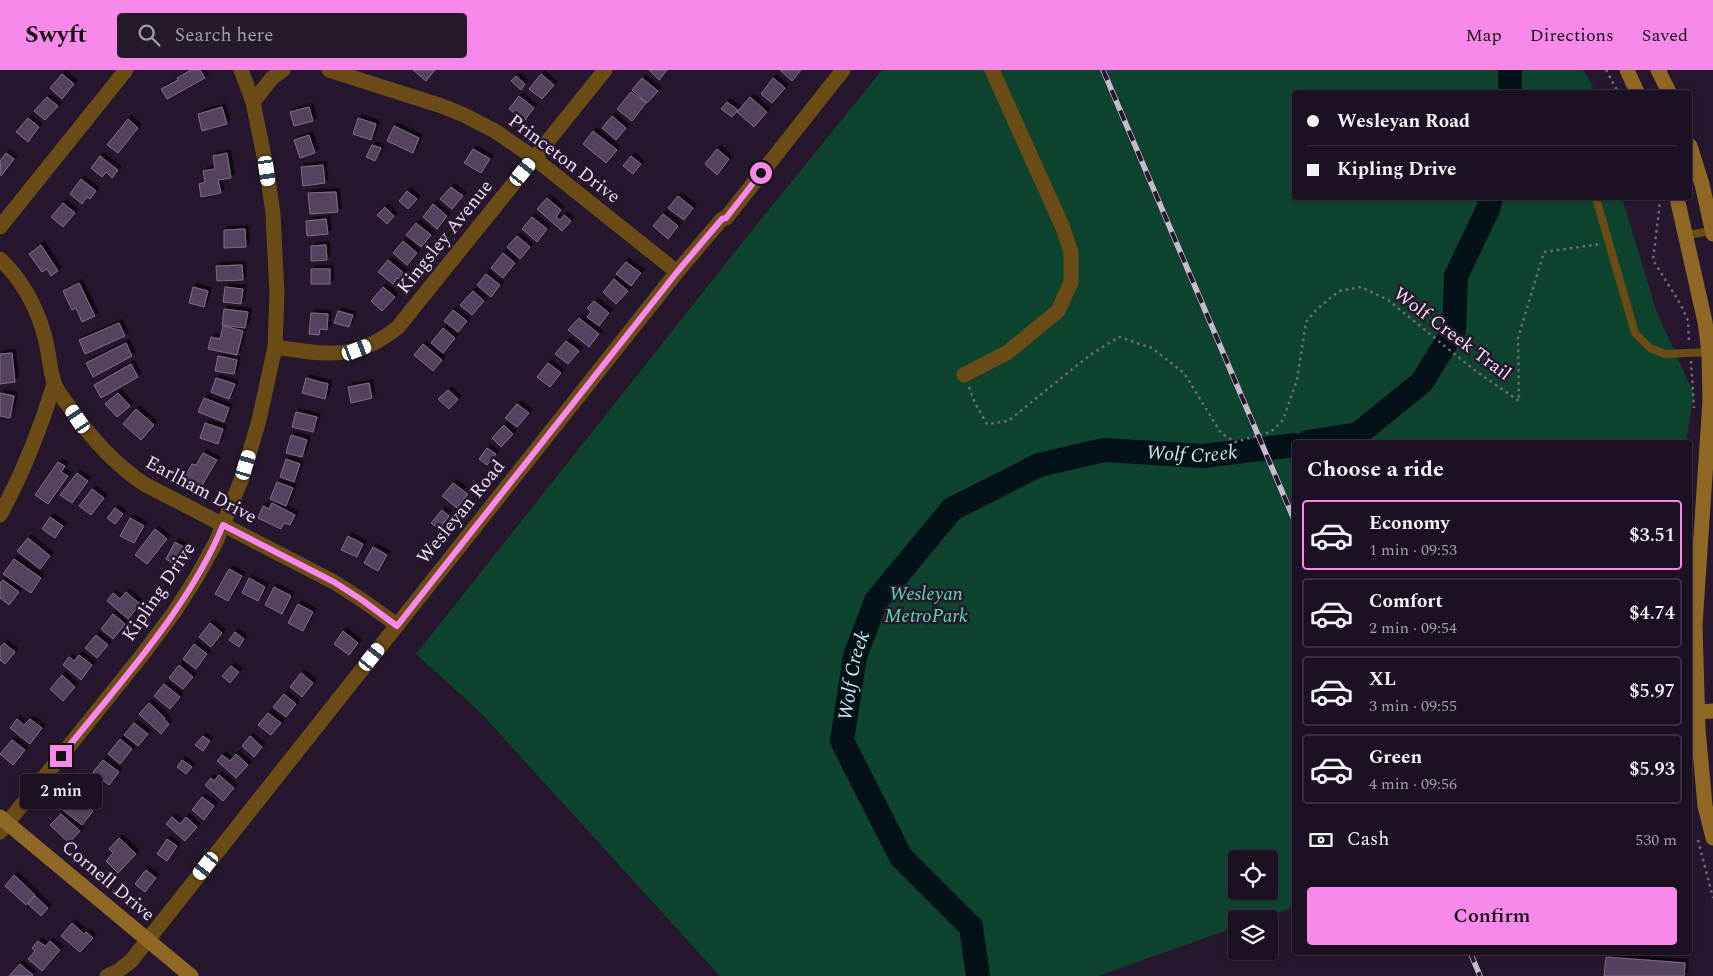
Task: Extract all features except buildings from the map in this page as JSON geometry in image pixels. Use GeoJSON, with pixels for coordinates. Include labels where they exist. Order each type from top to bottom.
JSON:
{"type":"FeatureCollection","features":[{"type":"Feature","properties":{"kind":"main road"},"geometry":{"type":"LineString","coordinates":[[1627,70],[1636,90]]}},
{"type":"Feature","properties":{"kind":"main road"},"geometry":{"type":"LineString","coordinates":[[1658,70],[1668,90]]}},
{"type":"Feature","properties":{"kind":"main road"},"geometry":{"type":"LineString","coordinates":[[1692,152],[1702,184],[1713,233]]}},
{"type":"Feature","properties":{"kind":"main road"},"geometry":{"type":"LineString","coordinates":[[1677,200],[1711,352],[1710,401],[1695,626],[1705,712],[1705,806],[1713,838]]}},
{"type":"Feature","properties":{"kind":"main road","name":"Cornell Drive"},"geometry":{"type":"LineString","coordinates":[[2,824],[148,939],[191,976]]}},
{"type":"Feature","properties":{"kind":"street"},"geometry":{"type":"LineString","coordinates":[[0,227],[126,70]]}},
{"type":"Feature","properties":{"kind":"street","name":"Kipling Drive"},"geometry":{"type":"LineString","coordinates":[[2,824],[143,654],[175,610],[216,542],[236,494],[250,452],[275,347],[276,284],[273,214],[267,171],[252,102],[241,70]]}},
{"type":"Feature","properties":{"kind":"street"},"geometry":{"type":"LineString","coordinates":[[252,102],[272,78],[283,70]]}},
{"type":"Feature","properties":{"kind":"street","name":"Princeton Drive"},"geometry":{"type":"LineString","coordinates":[[329,70],[363,75],[464,115],[494,131],[534,158],[677,272]]}},
{"type":"Feature","properties":{"kind":"street","name":"Kingsley Avenue"},"geometry":{"type":"LineString","coordinates":[[275,347],[313,353],[339,354],[364,348],[387,336],[406,317],[605,70]]}},
{"type":"Feature","properties":{"kind":"street","name":"Wesleyan Road"},"geometry":{"type":"LineString","coordinates":[[107,976],[118,971],[131,960],[677,272],[722,219],[726,218],[844,70]]}},
{"type":"Feature","properties":{"kind":"street"},"geometry":{"type":"LineString","coordinates":[[964,375],[1008,352],[1035,331],[1058,311],[1071,282],[1071,252],[1063,228],[992,70]]}},
{"type":"Feature","properties":{"kind":"street","name":"Earlham Drive"},"geometry":{"type":"LineString","coordinates":[[0,260],[19,281],[36,311],[44,335],[54,384],[106,454],[128,473],[168,498],[334,582],[397,626]]}},
{"type":"Feature","properties":{"kind":"street"},"geometry":{"type":"LineString","coordinates":[[0,515],[29,457],[44,420],[54,384]]}},
{"type":"Feature","properties":{"kind":"lane"},"geometry":{"type":"LineString","coordinates":[[1597,200],[1635,333],[1650,348],[1665,354],[1711,352]]}},
{"type":"Feature","properties":{"kind":"lane"},"geometry":{"type":"LineString","coordinates":[[1686,235],[1713,233]]}},
{"type":"Feature","properties":{"kind":"path"},"geometry":{"type":"LineString","coordinates":[[1606,70],[1617,90]]}},
{"type":"Feature","properties":{"kind":"path"},"geometry":{"type":"LineString","coordinates":[[1660,200],[1653,260],[1681,305],[1688,321],[1690,353]]}},
{"type":"Feature","properties":{"kind":"path","name":"Wolf Creek Trail"},"geometry":{"type":"LineString","coordinates":[[964,375],[975,404],[987,424],[1008,420],[1090,355],[1119,337],[1152,348],[1184,373],[1221,433],[1235,442],[1271,432],[1283,420],[1297,380],[1306,322],[1316,310],[1339,291],[1361,287],[1388,300],[1473,369],[1518,401],[1518,338],[1544,252],[1609,243]]}},
{"type":"Feature","properties":{"kind":"path"},"geometry":{"type":"LineString","coordinates":[[1696,833],[1713,898]]}},
{"type":"Feature","properties":{"kind":"green space","name":"Wesleyan MetroPark"},"geometry":{"type":"Polygon","coordinates":[[[882,70],[1583,70],[1592,85],[1593,90],[1292,90],[1292,200],[1623,200],[1657,313],[1694,394],[1686,440],[1292,440],[1292,908],[1278,913],[1278,910],[1228,910],[1228,930],[1098,976],[720,976],[481,713],[416,654],[738,248],[882,70]]]}},
{"type":"Feature","properties":{"kind":"waterway","name":"Wolf Creek"},"geometry":{"type":"LineString","coordinates":[[1510,70],[1510,90]]}},
{"type":"Feature","properties":{"kind":"waterway","name":"Wolf Creek"},"geometry":{"type":"LineString","coordinates":[[1320,440],[1358,434],[1422,382],[1454,330],[1456,276],[1490,200]]}},
{"type":"Feature","properties":{"kind":"waterway","name":"Wolf Creek"},"geometry":{"type":"LineString","coordinates":[[978,976],[971,927],[901,857],[842,741],[855,656],[876,601],[952,509],[1039,465],[1104,450],[1203,456],[1292,445]]}},
{"type":"Feature","properties":{"kind":"railway"},"geometry":{"type":"LineString","coordinates":[[1103,70],[1292,515]]}},
{"type":"Feature","properties":{"kind":"railway"},"geometry":{"type":"LineString","coordinates":[[1471,955],[1480,976]]}},
{"type":"Feature","properties":{"kind":"route"},"geometry":{"type":"LineString","coordinates":[[61,756],[143,654],[175,610],[196,578],[223,525],[334,582],[397,626],[677,272],[722,219],[726,218],[761,173]]}}]}
